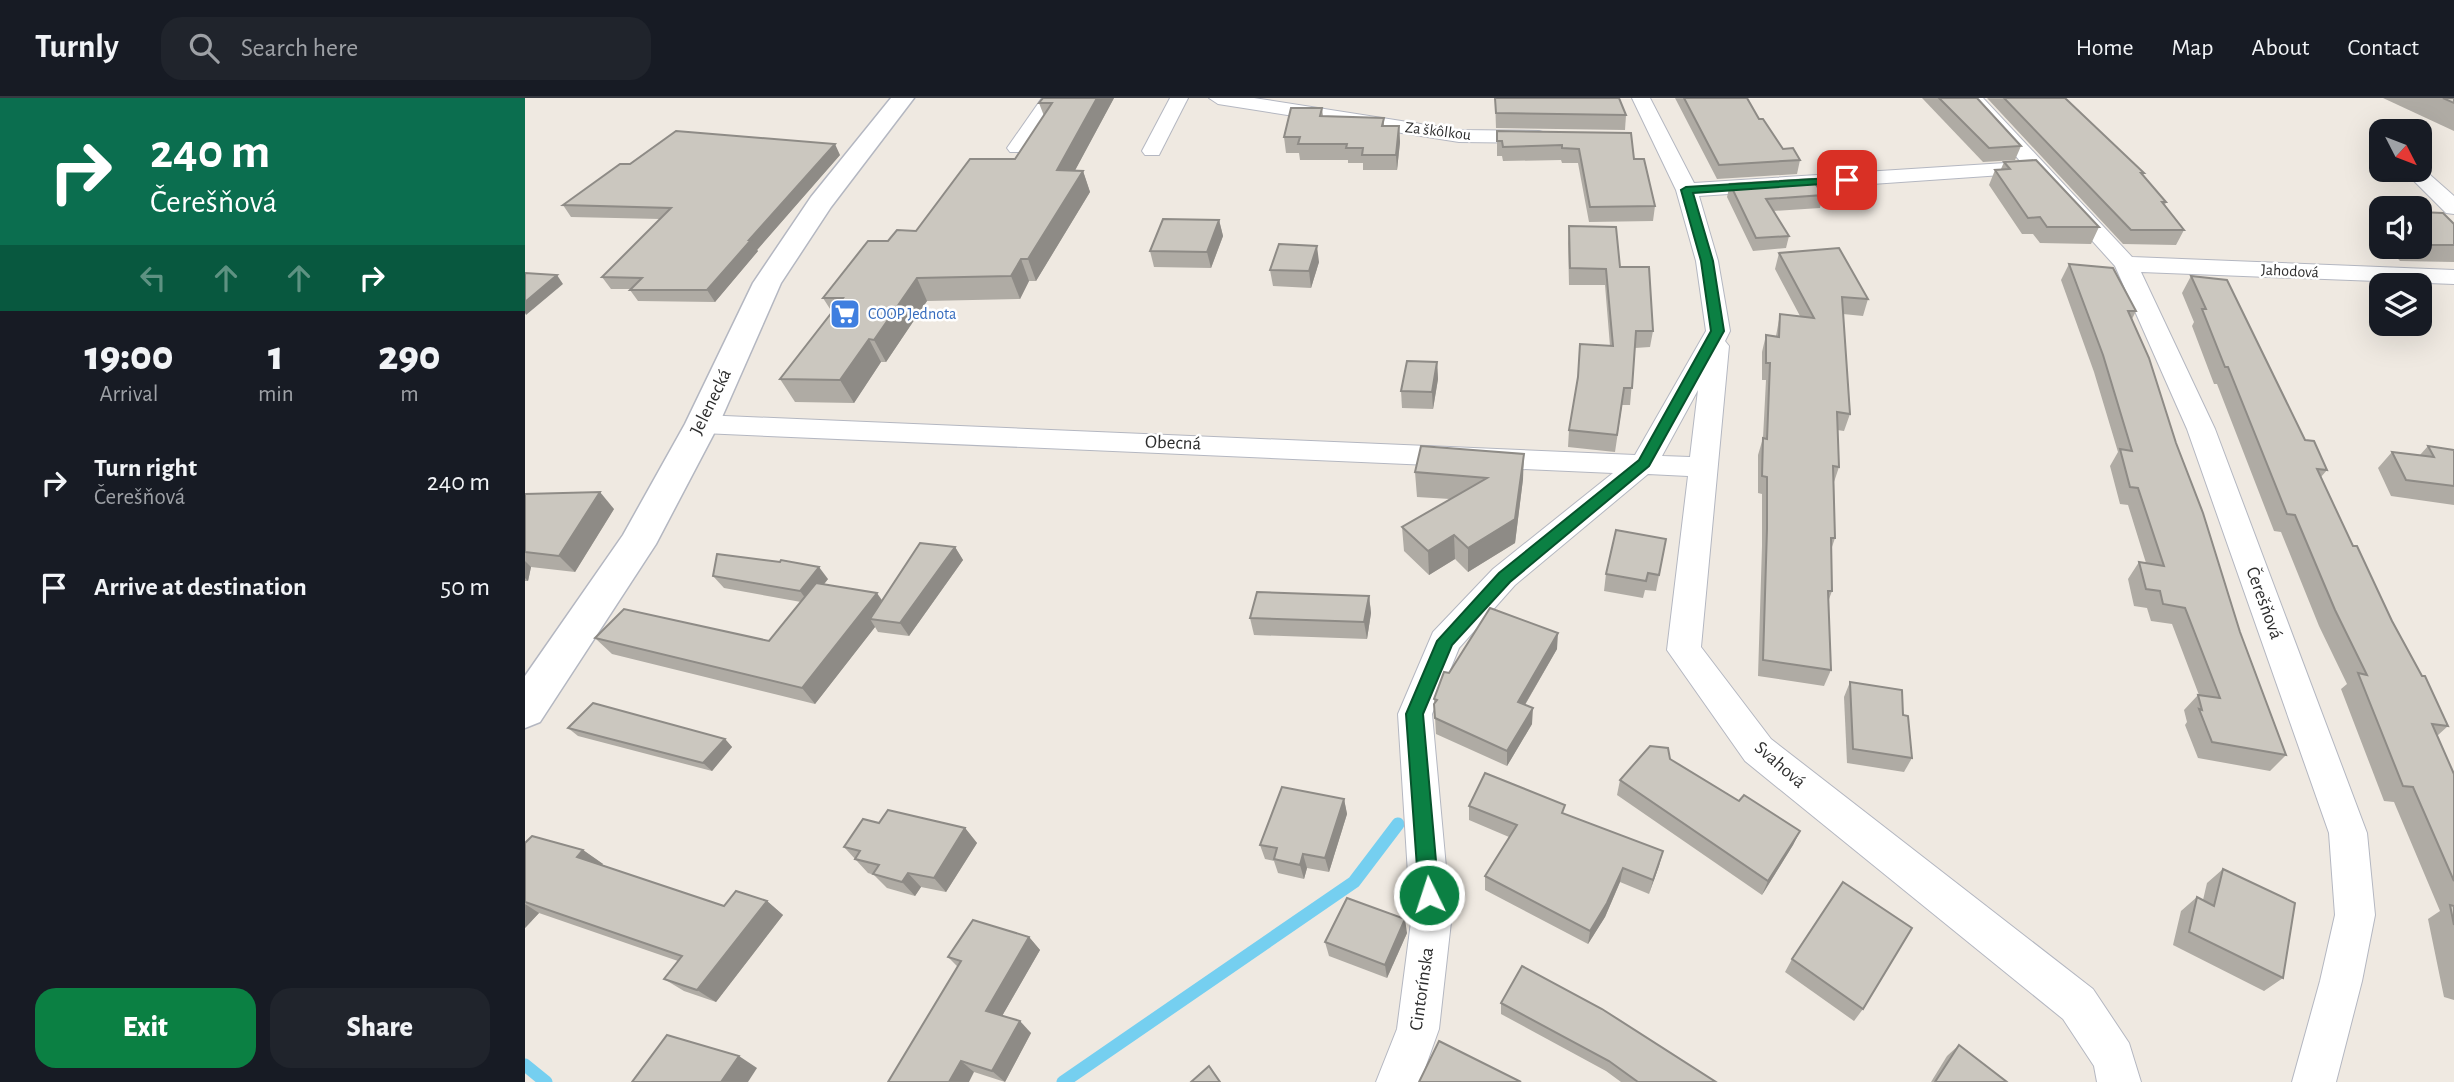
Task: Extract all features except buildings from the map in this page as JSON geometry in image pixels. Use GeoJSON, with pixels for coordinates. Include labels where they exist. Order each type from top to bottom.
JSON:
{"type":"FeatureCollection","features":[{"type":"Feature","properties":{"kind":"street","name":"Jelenecká"},"geometry":{"type":"LineString","coordinates":[[525,710],[637,544],[702,424],[767,283],[820,203],[903,98]]}},
{"type":"Feature","properties":{"kind":"street"},"geometry":{"type":"LineString","coordinates":[[1017,148],[1051,98]]}},
{"type":"Feature","properties":{"kind":"street"},"geometry":{"type":"LineString","coordinates":[[1152,151],[1179,98]]}},
{"type":"Feature","properties":{"kind":"street","name":"Za škôlkou"},"geometry":{"type":"LineString","coordinates":[[1218,98],[1459,136],[1553,138]]}},
{"type":"Feature","properties":{"kind":"street"},"geometry":{"type":"LineString","coordinates":[[1640,98],[1653,139],[1686,190],[1707,261],[1718,331]]}},
{"type":"Feature","properties":{"kind":"street","name":"Čerešňová"},"geometry":{"type":"LineString","coordinates":[[1973,98],[2126,264],[2201,429],[2348,833],[2355,915],[2341,981],[2314,1082]]}},
{"type":"Feature","properties":{"kind":"street"},"geometry":{"type":"LineString","coordinates":[[1686,190],[2035,167]]}},
{"type":"Feature","properties":{"kind":"street"},"geometry":{"type":"LineString","coordinates":[[2426,182],[2454,208]]}},
{"type":"Feature","properties":{"kind":"street","name":"Jahodová"},"geometry":{"type":"LineString","coordinates":[[2126,264],[2454,277]]}},
{"type":"Feature","properties":{"kind":"street","name":"Cintorínska"},"geometry":{"type":"LineString","coordinates":[[1398,1082],[1418,1029],[1431,922],[1415,714],[1445,641],[1504,578],[1644,463],[1718,331]]}},
{"type":"Feature","properties":{"kind":"street","name":"Svahová"},"geometry":{"type":"LineString","coordinates":[[1718,331],[1701,467],[1684,650],[1758,750],[2078,1004],[2114,1058],[2119,1082]]}},
{"type":"Feature","properties":{"kind":"street","name":"Obecná"},"geometry":{"type":"LineString","coordinates":[[702,424],[1701,467]]}},
{"type":"Feature","properties":{"kind":"waterway"},"geometry":{"type":"LineString","coordinates":[[1063,1082],[1354,882],[1398,824]]}},
{"type":"Feature","properties":{"kind":"waterway"},"geometry":{"type":"LineString","coordinates":[[525,1065],[546,1082]]}},
{"type":"Feature","properties":{"kind":"place","name":"COOP Jednota"},"geometry":{"type":"Point","coordinates":[845,314]}},
{"type":"Feature","properties":{"kind":"route"},"geometry":{"type":"LineString","coordinates":[[1429,895],[1415,714],[1445,641],[1504,578],[1644,463],[1718,331],[1707,261],[1686,190],[1847,180]]}}]}
